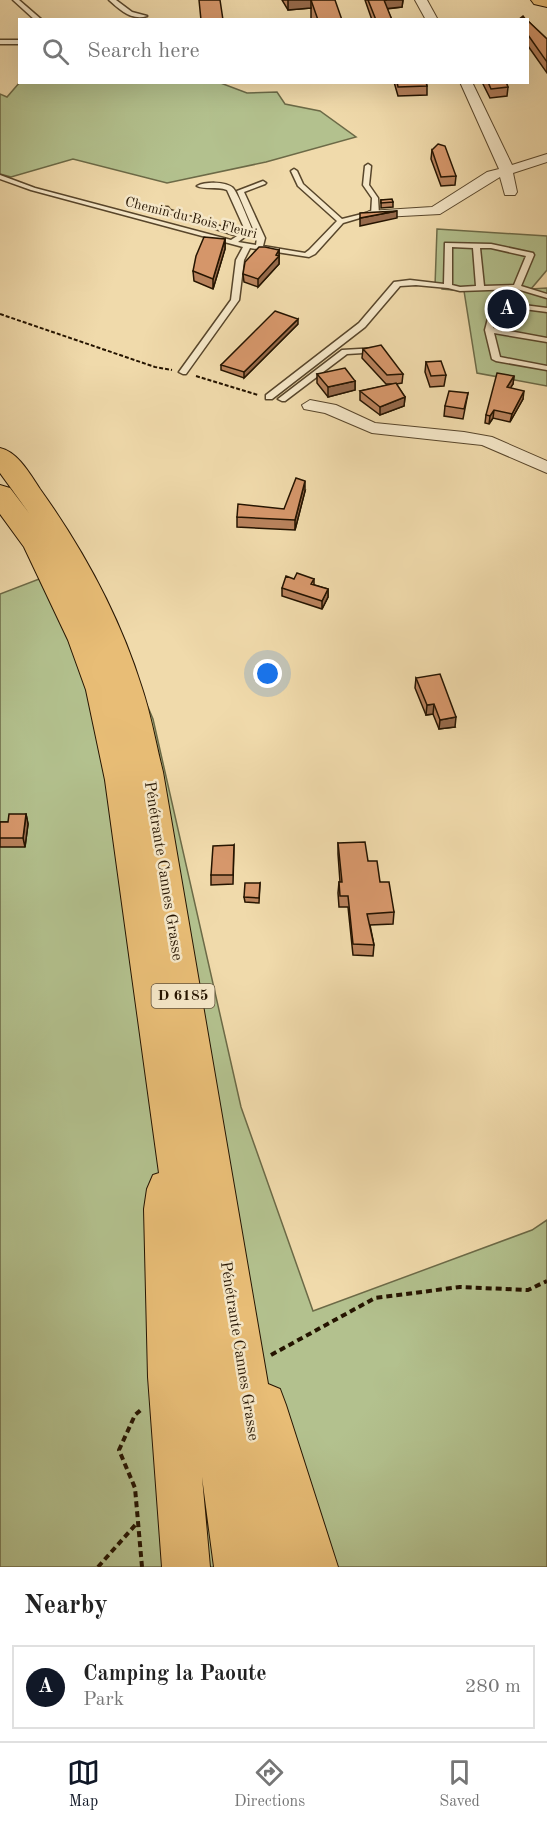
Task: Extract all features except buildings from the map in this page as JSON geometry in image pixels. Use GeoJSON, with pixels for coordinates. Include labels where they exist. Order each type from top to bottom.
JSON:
{"type":"FeatureCollection","features":[{"type":"Feature","properties":{"kind":"main road"},"geometry":{"type":"LineString","coordinates":[[540,0],[547,2]]}},
{"type":"Feature","properties":{"kind":"main road","name":"Pénétrante Cannes Grasse"},"geometry":{"type":"LineString","coordinates":[[0,456],[60,537],[107,635],[127,688],[150,795],[195,1062],[231,1306],[275,1567]]}},
{"type":"Feature","properties":{"kind":"main road","name":"Pénétrante Cannes Grasse"},"geometry":{"type":"LineString","coordinates":[[0,494],[37,544],[83,640],[102,690],[121,780],[238,1567]]}},
{"type":"Feature","properties":{"kind":"main road"},"geometry":{"type":"LineString","coordinates":[[173,1129],[165,1209],[170,1377],[186,1567]]}},
{"type":"Feature","properties":{"kind":"main road"},"geometry":{"type":"LineString","coordinates":[[231,1306],[296,1503],[314,1567]]}},
{"type":"Feature","properties":{"kind":"street"},"geometry":{"type":"LineString","coordinates":[[421,0],[431,18]]}},
{"type":"Feature","properties":{"kind":"street"},"geometry":{"type":"LineString","coordinates":[[467,84],[486,121],[506,171],[510,192]]}},
{"type":"Feature","properties":{"kind":"street"},"geometry":{"type":"LineString","coordinates":[[370,215],[435,211],[492,175],[547,158]]}},
{"type":"Feature","properties":{"kind":"street"},"geometry":{"type":"LineString","coordinates":[[310,405],[330,409],[372,428],[464,436],[486,441],[547,468]]}},
{"type":"Feature","properties":{"kind":"lane"},"geometry":{"type":"LineString","coordinates":[[16,0],[37,18]]}},
{"type":"Feature","properties":{"kind":"lane"},"geometry":{"type":"LineString","coordinates":[[112,0],[130,14],[144,16]]}},
{"type":"Feature","properties":{"kind":"lane"},"geometry":{"type":"LineString","coordinates":[[0,42],[18,42]]}},
{"type":"Feature","properties":{"kind":"lane"},"geometry":{"type":"LineString","coordinates":[[294,171],[300,185],[341,221],[370,215],[375,198],[366,185],[368,166]]}},
{"type":"Feature","properties":{"kind":"lane","name":"Chemin du Bois Fleuri"},"geometry":{"type":"LineString","coordinates":[[0,177],[33,189],[232,243],[259,248],[309,254],[341,221]]}},
{"type":"Feature","properties":{"kind":"lane"},"geometry":{"type":"LineString","coordinates":[[259,248],[261,238],[240,191],[263,183]]}},
{"type":"Feature","properties":{"kind":"lane"},"geometry":{"type":"LineString","coordinates":[[200,186],[220,185],[230,189],[249,231],[232,243]]}},
{"type":"Feature","properties":{"kind":"lane"},"geometry":{"type":"LineString","coordinates":[[166,208],[166,211],[242,236]]}},
{"type":"Feature","properties":{"kind":"lane"},"geometry":{"type":"LineString","coordinates":[[448,286],[448,245],[476,245],[506,248],[530,255],[517,287]]}},
{"type":"Feature","properties":{"kind":"lane"},"geometry":{"type":"LineString","coordinates":[[476,245],[480,287]]}},
{"type":"Feature","properties":{"kind":"lane"},"geometry":{"type":"LineString","coordinates":[[183,372],[235,300],[238,267],[246,246]]}},
{"type":"Feature","properties":{"kind":"lane"},"geometry":{"type":"LineString","coordinates":[[269,397],[362,325],[397,284],[405,281],[460,289],[517,287],[547,296]]}},
{"type":"Feature","properties":{"kind":"lane"},"geometry":{"type":"LineString","coordinates":[[547,310],[516,306],[495,307],[489,330],[496,359],[547,368]]}},
{"type":"Feature","properties":{"kind":"lane"},"geometry":{"type":"LineString","coordinates":[[489,330],[547,340]]}},
{"type":"Feature","properties":{"kind":"lane"},"geometry":{"type":"LineString","coordinates":[[282,399],[345,352],[377,350]]}},
{"type":"Feature","properties":{"kind":"path"},"geometry":{"type":"LineString","coordinates":[[0,314],[155,367],[183,372],[269,397]]}},
{"type":"Feature","properties":{"kind":"path"},"geometry":{"type":"LineString","coordinates":[[271,1355],[375,1298],[460,1287],[528,1290],[547,1281]]}},
{"type":"Feature","properties":{"kind":"path"},"geometry":{"type":"LineString","coordinates":[[142,1567],[135,1488],[119,1450],[135,1415],[145,1405]]}},
{"type":"Feature","properties":{"kind":"path"},"geometry":{"type":"LineString","coordinates":[[98,1567],[138,1522]]}},
{"type":"Feature","properties":{"kind":"green space"},"geometry":{"type":"Polygon","coordinates":[[[18,84],[223,84],[247,93],[277,92],[285,104],[320,111],[356,137],[266,162],[167,183],[73,159],[11,177],[0,174],[0,94],[7,97],[18,84]]]}},
{"type":"Feature","properties":{"kind":"green space"},"geometry":{"type":"Polygon","coordinates":[[[437,229],[547,236],[547,270],[531,289],[547,288],[547,386],[477,373],[464,291],[435,286],[437,229]]]}},
{"type":"Feature","properties":{"kind":"green space"},"geometry":{"type":"Polygon","coordinates":[[[86,561],[153,719],[241,1107],[313,1311],[532,1230],[547,1220],[547,1567],[0,1567],[0,594],[86,561]]]}},
{"type":"Feature","properties":{"kind":"place","name":"Camping la Paoute"},"geometry":{"type":"Point","coordinates":[507,309]}}]}
